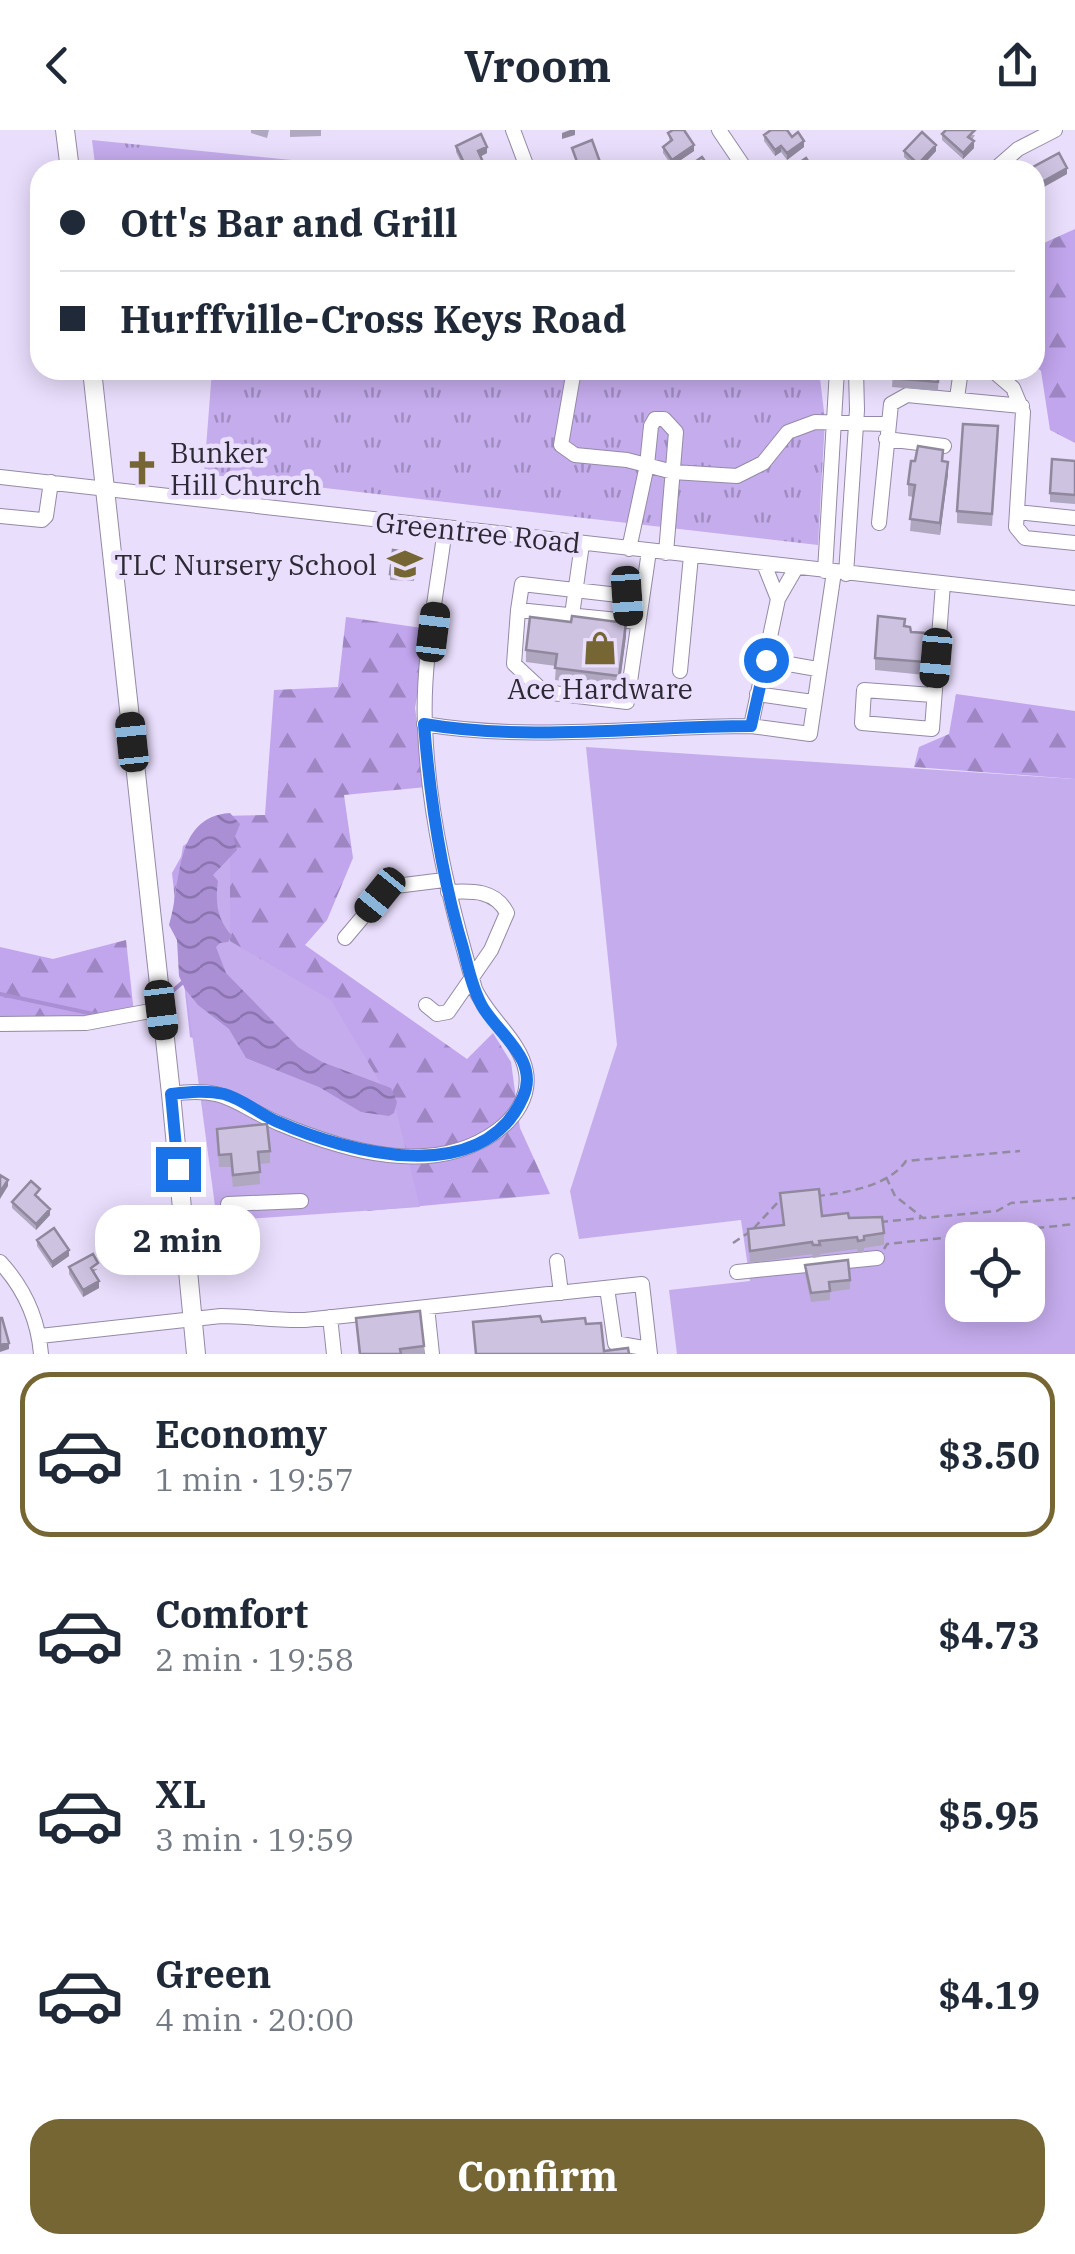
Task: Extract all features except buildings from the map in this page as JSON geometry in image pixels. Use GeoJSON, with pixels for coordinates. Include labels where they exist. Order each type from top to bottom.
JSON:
{"type":"FeatureCollection","features":[{"type":"Feature","properties":{"kind":"main road"},"geometry":{"type":"LineString","coordinates":[[65,130],[69,160]]}},
{"type":"Feature","properties":{"kind":"main road"},"geometry":{"type":"LineString","coordinates":[[93,380],[196,1354]]}},
{"type":"Feature","properties":{"kind":"street"},"geometry":{"type":"LineString","coordinates":[[513,130],[524,160]]}},
{"type":"Feature","properties":{"kind":"street"},"geometry":{"type":"LineString","coordinates":[[1005,160],[1018,148],[1050,131]]}},
{"type":"Feature","properties":{"kind":"street"},"geometry":{"type":"LineString","coordinates":[[726,132],[741,160]]}},
{"type":"Feature","properties":{"kind":"street"},"geometry":{"type":"LineString","coordinates":[[572,380],[562,445],[576,455],[672,472],[737,476],[762,464],[788,432],[815,422],[856,422],[944,446]]}},
{"type":"Feature","properties":{"kind":"street"},"geometry":{"type":"LineString","coordinates":[[835,573],[837,380]]}},
{"type":"Feature","properties":{"kind":"street"},"geometry":{"type":"LineString","coordinates":[[424,724],[588,731],[751,726],[810,734],[856,422],[856,380]]}},
{"type":"Feature","properties":{"kind":"street"},"geometry":{"type":"LineString","coordinates":[[957,398],[960,380]]}},
{"type":"Feature","properties":{"kind":"street"},"geometry":{"type":"LineString","coordinates":[[1004,380],[1013,388],[1022,406],[1016,527],[1026,538],[1075,543]]}},
{"type":"Feature","properties":{"kind":"street"},"geometry":{"type":"LineString","coordinates":[[879,523],[891,404],[898,398],[957,398],[1022,406]]}},
{"type":"Feature","properties":{"kind":"street"},"geometry":{"type":"LineString","coordinates":[[628,549],[647,465],[651,426],[655,419],[664,418],[676,432],[666,553]]}},
{"type":"Feature","properties":{"kind":"street","name":"Greentree Road"},"geometry":{"type":"LineString","coordinates":[[0,477],[1075,598]]}},
{"type":"Feature","properties":{"kind":"street"},"geometry":{"type":"LineString","coordinates":[[0,516],[42,520],[51,482]]}},
{"type":"Feature","properties":{"kind":"street"},"geometry":{"type":"LineString","coordinates":[[1017,512],[1075,518]]}},
{"type":"Feature","properties":{"kind":"street"},"geometry":{"type":"LineString","coordinates":[[171,1094],[196,1090],[227,1095],[296,1129],[364,1151],[399,1157],[470,1147],[514,1116],[527,1090],[526,1070],[517,1048],[482,1006],[446,886],[424,724],[445,528]]}},
{"type":"Feature","properties":{"kind":"street"},"geometry":{"type":"LineString","coordinates":[[572,616],[582,544]]}},
{"type":"Feature","properties":{"kind":"street"},"geometry":{"type":"LineString","coordinates":[[633,622],[627,596],[522,584],[514,664],[544,692],[627,702],[633,622],[648,552]]}},
{"type":"Feature","properties":{"kind":"street"},"geometry":{"type":"LineString","coordinates":[[680,671],[691,556]]}},
{"type":"Feature","properties":{"kind":"street"},"geometry":{"type":"LineString","coordinates":[[764,564],[778,600]]}},
{"type":"Feature","properties":{"kind":"street"},"geometry":{"type":"LineString","coordinates":[[751,726],[778,600],[796,568]]}},
{"type":"Feature","properties":{"kind":"street"},"geometry":{"type":"LineString","coordinates":[[933,695],[864,690],[862,723],[932,729],[943,584]]}},
{"type":"Feature","properties":{"kind":"street"},"geometry":{"type":"LineString","coordinates":[[518,610],[633,622]]}},
{"type":"Feature","properties":{"kind":"street"},"geometry":{"type":"LineString","coordinates":[[766,660],[817,669]]}},
{"type":"Feature","properties":{"kind":"street"},"geometry":{"type":"LineString","coordinates":[[757,694],[814,702]]}},
{"type":"Feature","properties":{"kind":"street"},"geometry":{"type":"LineString","coordinates":[[345,938],[388,888],[446,886],[475,890],[502,904],[506,914],[496,940],[472,980],[444,1014],[426,1005]]}},
{"type":"Feature","properties":{"kind":"street"},"geometry":{"type":"LineString","coordinates":[[0,1024],[86,1023],[160,1003]]}},
{"type":"Feature","properties":{"kind":"street"},"geometry":{"type":"LineString","coordinates":[[228,1204],[301,1200]]}},
{"type":"Feature","properties":{"kind":"street"},"geometry":{"type":"LineString","coordinates":[[736,1272],[877,1258]]}},
{"type":"Feature","properties":{"kind":"street"},"geometry":{"type":"LineString","coordinates":[[557,1261],[561,1293]]}},
{"type":"Feature","properties":{"kind":"street"},"geometry":{"type":"LineString","coordinates":[[0,1262],[20,1286],[40,1336],[42,1354]]}},
{"type":"Feature","properties":{"kind":"street"},"geometry":{"type":"LineString","coordinates":[[40,1336],[191,1319],[246,1316],[272,1322],[298,1320],[642,1284],[650,1352],[615,1343],[607,1288]]}},
{"type":"Feature","properties":{"kind":"street"},"geometry":{"type":"LineString","coordinates":[[427,1307],[432,1354]]}},
{"type":"Feature","properties":{"kind":"street"},"geometry":{"type":"LineString","coordinates":[[330,1317],[334,1354]]}},
{"type":"Feature","properties":{"kind":"path"},"geometry":{"type":"LineString","coordinates":[[810,1198],[858,1191],[898,1172],[906,1162],[1020,1151]]}},
{"type":"Feature","properties":{"kind":"path"},"geometry":{"type":"LineString","coordinates":[[886,1176],[895,1196],[923,1218]]}},
{"type":"Feature","properties":{"kind":"path"},"geometry":{"type":"LineString","coordinates":[[880,1222],[996,1211],[1012,1203],[1075,1198]]}},
{"type":"Feature","properties":{"kind":"path"},"geometry":{"type":"LineString","coordinates":[[732,1243],[750,1232],[778,1202],[794,1200]]}},
{"type":"Feature","properties":{"kind":"path"},"geometry":{"type":"LineString","coordinates":[[877,1258],[887,1244],[1075,1224]]}},
{"type":"Feature","properties":{"kind":"green space"},"geometry":{"type":"Polygon","coordinates":[[[92,140],[292,160],[94,160],[92,140]]]}},
{"type":"Feature","properties":{"kind":"green space"},"geometry":{"type":"Polygon","coordinates":[[[1075,229],[1075,443],[1050,430],[1042,380],[1045,242],[1075,229]]]}},
{"type":"Feature","properties":{"kind":"green space"},"geometry":{"type":"Polygon","coordinates":[[[211,380],[820,380],[825,420],[818,545],[204,474],[211,380]]]}},
{"type":"Feature","properties":{"kind":"green space"},"geometry":{"type":"Polygon","coordinates":[[[346,617],[429,629],[415,708],[426,787],[344,795],[353,858],[327,920],[305,945],[467,1059],[493,1033],[511,1062],[520,1128],[550,1194],[367,1211],[246,1058],[190,1037],[172,873],[181,857],[219,816],[265,815],[274,690],[338,687],[346,617]]]}},
{"type":"Feature","properties":{"kind":"green space"},"geometry":{"type":"Polygon","coordinates":[[[956,694],[1075,711],[1075,779],[914,767],[919,747],[949,734],[956,694]]]}},
{"type":"Feature","properties":{"kind":"green space"},"geometry":{"type":"Polygon","coordinates":[[[586,747],[1075,779],[1075,1354],[677,1354],[669,1290],[750,1281],[741,1220],[579,1239],[570,1191],[617,1045],[586,747]]]}},
{"type":"Feature","properties":{"kind":"green space"},"geometry":{"type":"Polygon","coordinates":[[[230,813],[230,941],[331,1000],[396,1109],[420,1207],[217,1221],[174,899],[183,846],[230,813]]]}},
{"type":"Feature","properties":{"kind":"green space"},"geometry":{"type":"Polygon","coordinates":[[[126,940],[135,1022],[0,1025],[0,947],[53,959],[126,940]]]}},
{"type":"Feature","properties":{"kind":"water"},"geometry":{"type":"Polygon","coordinates":[[[230,813],[240,824],[234,839],[237,850],[213,875],[218,881],[220,917],[232,936],[216,947],[226,973],[298,1047],[322,1062],[391,1088],[397,1102],[389,1116],[361,1112],[319,1087],[246,1058],[229,1029],[198,1005],[185,989],[179,976],[177,940],[169,925],[183,856],[198,827],[211,817],[230,813]]]}},
{"type":"Feature","properties":{"kind":"waterway"},"geometry":{"type":"LineString","coordinates":[[168,995],[183,982]]}},
{"type":"Feature","properties":{"kind":"waterway"},"geometry":{"type":"LineString","coordinates":[[0,994],[98,1015]]}},
{"type":"Feature","properties":{"kind":"place","name":"Bunker Hill Church"},"geometry":{"type":"Point","coordinates":[142,468]}},
{"type":"Feature","properties":{"kind":"place","name":"TLC Nursery School"},"geometry":{"type":"Point","coordinates":[405,564]}},
{"type":"Feature","properties":{"kind":"place","name":"Ace Hardware"},"geometry":{"type":"Point","coordinates":[600,648]}},
{"type":"Feature","properties":{"kind":"route"},"geometry":{"type":"LineString","coordinates":[[178,1169],[171,1094],[196,1090],[227,1095],[296,1129],[364,1151],[399,1157],[442,1154],[470,1147],[502,1127],[514,1116],[527,1090],[526,1070],[517,1048],[482,1006],[460,938],[444,880],[424,724],[588,731],[751,726],[766,660]]}}]}
